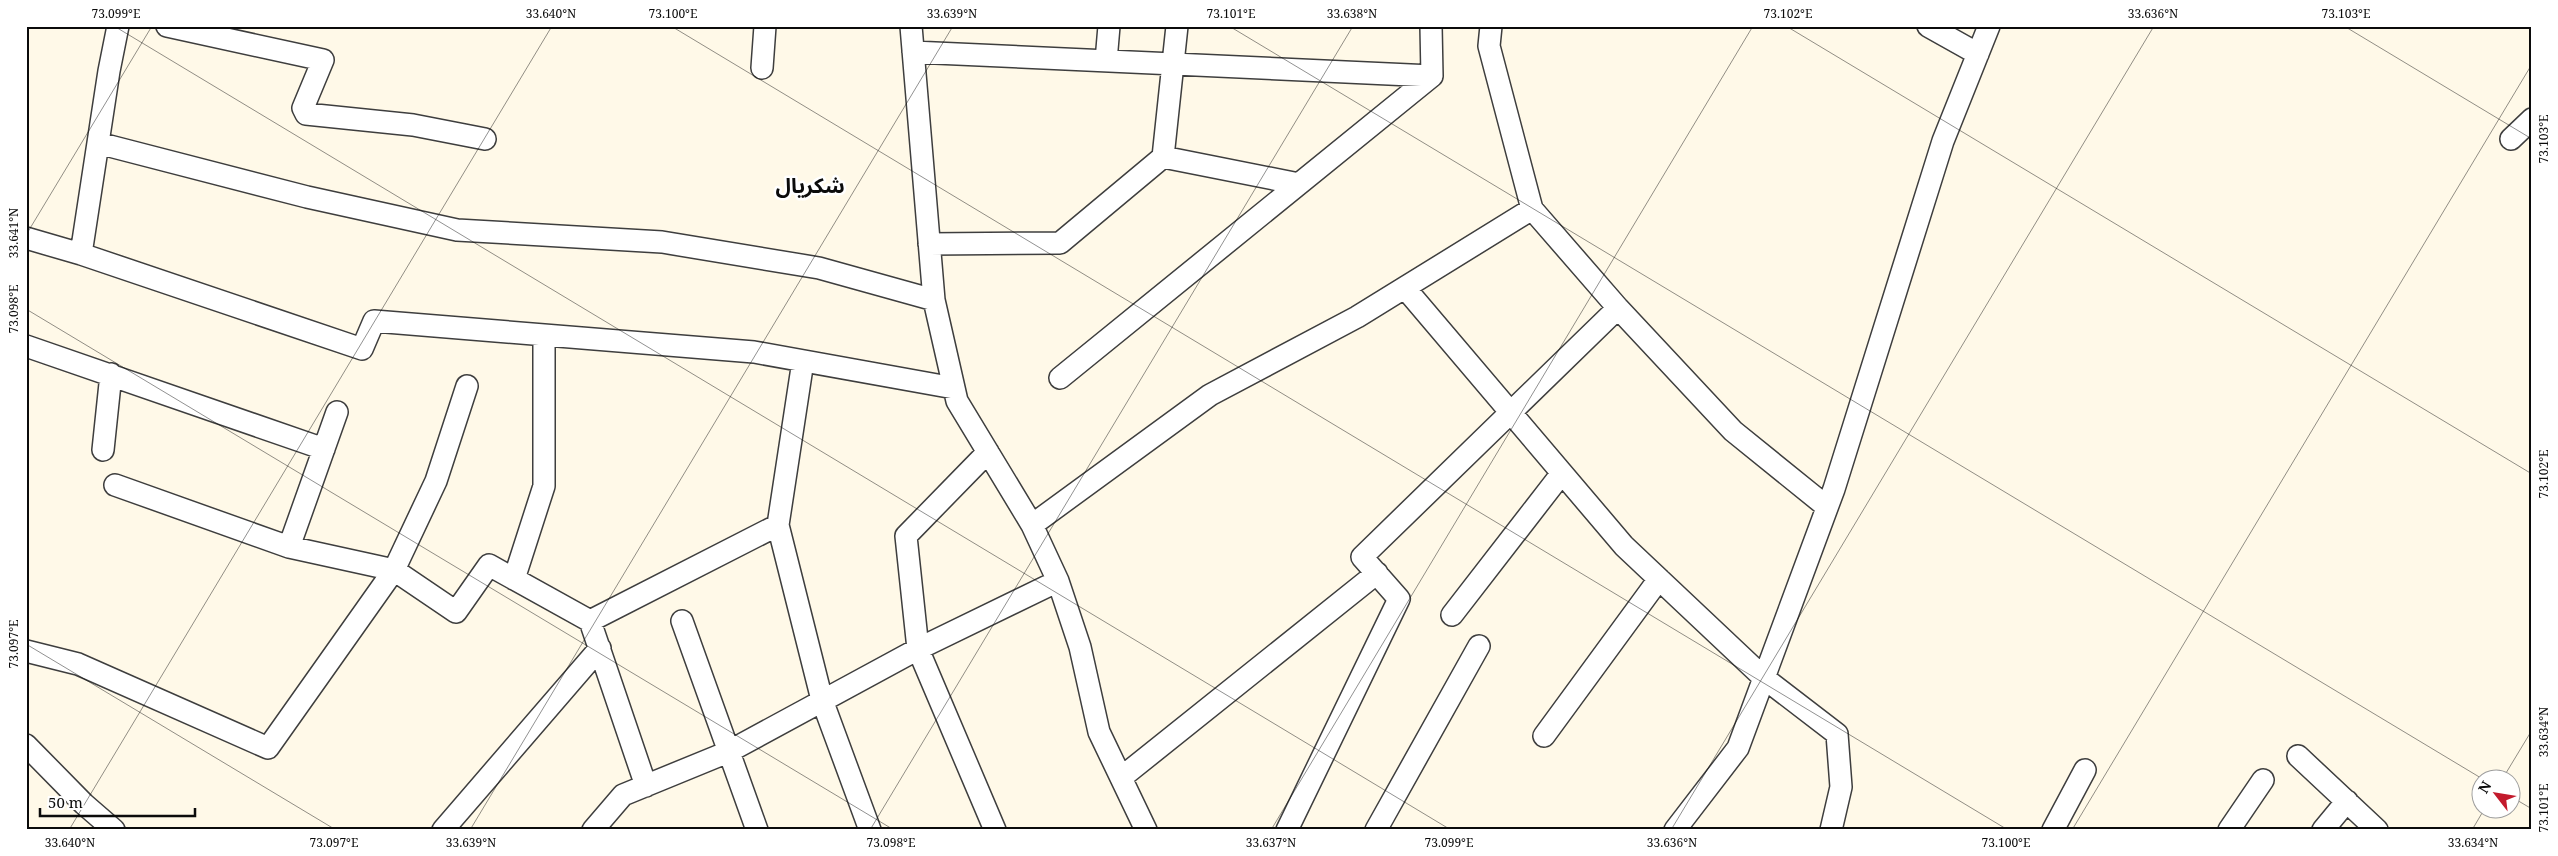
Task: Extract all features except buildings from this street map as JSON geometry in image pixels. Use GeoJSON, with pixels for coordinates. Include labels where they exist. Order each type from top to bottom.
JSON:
{"type":"FeatureCollection","features":[{"type":"Feature","properties":{"kind":"street"},"geometry":{"type":"LineString","coordinates":[[82,254],[98,143],[118,26]]}},
{"type":"Feature","properties":{"kind":"street"},"geometry":{"type":"LineString","coordinates":[[167,26],[323,60],[303,108],[306,114],[413,125],[485,139]]}},
{"type":"Feature","properties":{"kind":"street"},"geometry":{"type":"LineString","coordinates":[[762,68],[765,26]]}},
{"type":"Feature","properties":{"kind":"street"},"geometry":{"type":"LineString","coordinates":[[911,26],[934,300],[957,401],[1032,525],[1058,581],[1080,647],[1099,732],[1146,830]]}},
{"type":"Feature","properties":{"kind":"street"},"geometry":{"type":"LineString","coordinates":[[1106,61],[1108,26]]}},
{"type":"Feature","properties":{"kind":"street"},"geometry":{"type":"LineString","coordinates":[[929,244],[1060,243],[1163,157],[1177,26]]}},
{"type":"Feature","properties":{"kind":"street"},"geometry":{"type":"LineString","coordinates":[[1431,26],[1432,76]]}},
{"type":"Feature","properties":{"kind":"street"},"geometry":{"type":"LineString","coordinates":[[1491,26],[1489,46],[1532,209],[1618,308],[1733,432],[1827,507]]}},
{"type":"Feature","properties":{"kind":"street"},"geometry":{"type":"LineString","coordinates":[[1928,26],[1978,54]]}},
{"type":"Feature","properties":{"kind":"street"},"geometry":{"type":"LineString","coordinates":[[1675,830],[1738,748],[1827,507],[1943,141],[1988,26]]}},
{"type":"Feature","properties":{"kind":"street"},"geometry":{"type":"LineString","coordinates":[[913,52],[1432,76]]}},
{"type":"Feature","properties":{"kind":"street"},"geometry":{"type":"LineString","coordinates":[[1060,378],[1432,76]]}},
{"type":"Feature","properties":{"kind":"street"},"geometry":{"type":"LineString","coordinates":[[2511,139],[2532,118]]}},
{"type":"Feature","properties":{"kind":"street"},"geometry":{"type":"LineString","coordinates":[[98,143],[307,197],[457,230],[662,242],[819,268],[934,300]]}},
{"type":"Feature","properties":{"kind":"street"},"geometry":{"type":"LineString","coordinates":[[1163,157],[1299,184]]}},
{"type":"Feature","properties":{"kind":"street"},"geometry":{"type":"LineString","coordinates":[[1032,525],[1210,395],[1357,317],[1532,209]]}},
{"type":"Feature","properties":{"kind":"street"},"geometry":{"type":"LineString","coordinates":[[26,238],[82,254],[362,349],[374,321],[754,352],[954,388]]}},
{"type":"Feature","properties":{"kind":"street"},"geometry":{"type":"LineString","coordinates":[[1405,288],[1624,546],[1764,678],[1837,734],[1841,787],[1831,830]]}},
{"type":"Feature","properties":{"kind":"street"},"geometry":{"type":"LineString","coordinates":[[1287,830],[1400,599],[1362,557],[1618,308]]}},
{"type":"Feature","properties":{"kind":"street"},"geometry":{"type":"LineString","coordinates":[[514,579],[544,486],[544,335]]}},
{"type":"Feature","properties":{"kind":"street"},"geometry":{"type":"LineString","coordinates":[[26,346],[324,449]]}},
{"type":"Feature","properties":{"kind":"street"},"geometry":{"type":"LineString","coordinates":[[803,361],[778,525],[822,700],[870,830]]}},
{"type":"Feature","properties":{"kind":"street"},"geometry":{"type":"LineString","coordinates":[[103,450],[111,374]]}},
{"type":"Feature","properties":{"kind":"street"},"geometry":{"type":"LineString","coordinates":[[26,651],[78,664],[268,748],[394,570],[436,481],[467,386]]}},
{"type":"Feature","properties":{"kind":"street"},"geometry":{"type":"LineString","coordinates":[[289,547],[337,412]]}},
{"type":"Feature","properties":{"kind":"street"},"geometry":{"type":"LineString","coordinates":[[988,452],[906,536],[918,649],[995,830]]}},
{"type":"Feature","properties":{"kind":"street"},"geometry":{"type":"LineString","coordinates":[[1452,615],[1562,473]]}},
{"type":"Feature","properties":{"kind":"street"},"geometry":{"type":"LineString","coordinates":[[115,485],[289,547],[394,570],[456,612],[489,565],[590,621],[646,786]]}},
{"type":"Feature","properties":{"kind":"street"},"geometry":{"type":"LineString","coordinates":[[590,621],[778,525]]}},
{"type":"Feature","properties":{"kind":"street"},"geometry":{"type":"LineString","coordinates":[[1122,777],[1377,573]]}},
{"type":"Feature","properties":{"kind":"street"},"geometry":{"type":"LineString","coordinates":[[1544,736],[1659,579]]}},
{"type":"Feature","properties":{"kind":"street"},"geometry":{"type":"LineString","coordinates":[[593,830],[622,795],[728,752],[918,649],[1058,581]]}},
{"type":"Feature","properties":{"kind":"street"},"geometry":{"type":"LineString","coordinates":[[682,621],[757,830]]}},
{"type":"Feature","properties":{"kind":"street"},"geometry":{"type":"LineString","coordinates":[[1376,830],[1480,646]]}},
{"type":"Feature","properties":{"kind":"street"},"geometry":{"type":"LineString","coordinates":[[443,830],[600,648]]}},
{"type":"Feature","properties":{"kind":"street"},"geometry":{"type":"LineString","coordinates":[[26,745],[84,804],[114,830]]}},
{"type":"Feature","properties":{"kind":"street"},"geometry":{"type":"LineString","coordinates":[[2298,756],[2377,830]]}},
{"type":"Feature","properties":{"kind":"street"},"geometry":{"type":"LineString","coordinates":[[2053,830],[2085,770]]}},
{"type":"Feature","properties":{"kind":"street"},"geometry":{"type":"LineString","coordinates":[[2228,830],[2264,780]]}},
{"type":"Feature","properties":{"kind":"street"},"geometry":{"type":"LineString","coordinates":[[2323,830],[2347,801]]}},
{"type":"Feature","properties":{"kind":"district","name":"شکریال"},"geometry":{"type":"Point","coordinates":[810,186]}}]}
